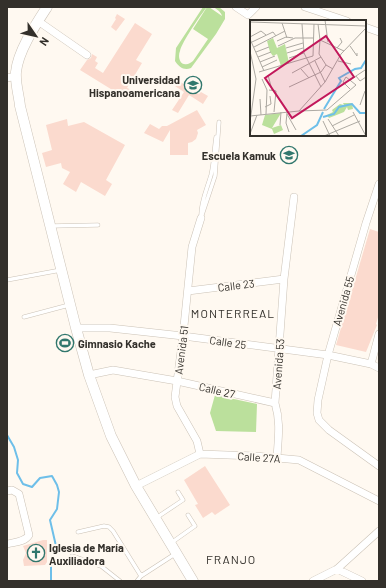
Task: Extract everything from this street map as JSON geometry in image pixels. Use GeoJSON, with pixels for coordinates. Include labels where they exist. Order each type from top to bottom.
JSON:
{"type":"FeatureCollection","features":[{"type":"Feature","properties":{"kind":"main road"},"geometry":{"type":"LineString","coordinates":[[47,7],[30,35],[12,77],[19,96],[61,270],[89,375],[111,436],[136,486],[193,581]]}},
{"type":"Feature","properties":{"kind":"main road"},"geometry":{"type":"LineString","coordinates":[[7,85],[14,89],[19,96]]}},
{"type":"Feature","properties":{"kind":"street"},"geometry":{"type":"LineString","coordinates":[[236,7],[248,15],[256,7]]}},
{"type":"Feature","properties":{"kind":"street"},"geometry":{"type":"LineString","coordinates":[[305,7],[344,20]]}},
{"type":"Feature","properties":{"kind":"street"},"geometry":{"type":"LineString","coordinates":[[38,21],[87,55]]}},
{"type":"Feature","properties":{"kind":"street"},"geometry":{"type":"LineString","coordinates":[[366,27],[379,32]]}},
{"type":"Feature","properties":{"kind":"street","name":"Avenida 55"},"geometry":{"type":"LineString","coordinates":[[379,184],[366,223],[328,356],[318,400],[317,413],[319,420],[329,430],[379,466]]}},
{"type":"Feature","properties":{"kind":"street","name":"Avenida 53"},"geometry":{"type":"LineString","coordinates":[[277,458],[279,427],[278,413],[275,403],[284,279],[294,197]]}},
{"type":"Feature","properties":{"kind":"street","name":"Avenida 51"},"geometry":{"type":"LineString","coordinates":[[200,454],[197,441],[177,406],[175,398],[192,247],[201,218]]}},
{"type":"Feature","properties":{"kind":"street","name":"Calle 23"},"geometry":{"type":"LineString","coordinates":[[188,291],[284,279]]}},
{"type":"Feature","properties":{"kind":"street","name":"Calle 25"},"geometry":{"type":"LineString","coordinates":[[76,328],[110,328],[183,336],[328,356],[371,364],[379,368]]}},
{"type":"Feature","properties":{"kind":"street"},"geometry":{"type":"LineString","coordinates":[[371,364],[379,334]]}},
{"type":"Feature","properties":{"kind":"street","name":"Calle 27"},"geometry":{"type":"LineString","coordinates":[[89,375],[113,370],[177,381],[275,403]]}},
{"type":"Feature","properties":{"kind":"street","name":"Calle 27A"},"geometry":{"type":"LineString","coordinates":[[136,486],[200,454],[255,456],[299,460],[379,501]]}},
{"type":"Feature","properties":{"kind":"street"},"geometry":{"type":"LineString","coordinates":[[7,491],[12,490],[19,494],[29,535],[28,538],[24,540],[7,544]]}},
{"type":"Feature","properties":{"kind":"street"},"geometry":{"type":"LineString","coordinates":[[313,581],[338,569],[379,531]]}},
{"type":"Feature","properties":{"kind":"street"},"geometry":{"type":"LineString","coordinates":[[338,569],[362,581]]}},
{"type":"Feature","properties":{"kind":"lane","name":"Avenida 51"},"geometry":{"type":"LineString","coordinates":[[219,122],[215,176],[201,218],[204,195],[211,175],[219,122]]}},
{"type":"Feature","properties":{"kind":"lane"},"geometry":{"type":"LineString","coordinates":[[204,195],[209,196]]}},
{"type":"Feature","properties":{"kind":"lane"},"geometry":{"type":"LineString","coordinates":[[50,226],[98,225]]}},
{"type":"Feature","properties":{"kind":"lane"},"geometry":{"type":"LineString","coordinates":[[7,280],[61,270]]}},
{"type":"Feature","properties":{"kind":"lane"},"geometry":{"type":"LineString","coordinates":[[24,317],[70,305]]}},
{"type":"Feature","properties":{"kind":"lane"},"geometry":{"type":"LineString","coordinates":[[155,519],[183,500],[178,492]]}},
{"type":"Feature","properties":{"kind":"lane"},"geometry":{"type":"LineString","coordinates":[[170,544],[195,526],[188,515]]}},
{"type":"Feature","properties":{"kind":"lane"},"geometry":{"type":"LineString","coordinates":[[78,532],[104,526],[109,527],[141,576]]}},
{"type":"Feature","properties":{"kind":"lane"},"geometry":{"type":"LineString","coordinates":[[137,581],[141,576],[176,553]]}},
{"type":"Feature","properties":{"kind":"lane"},"geometry":{"type":"LineString","coordinates":[[72,556],[101,566],[120,581]]}},
{"type":"Feature","properties":{"kind":"green space"},"geometry":{"type":"Polygon","coordinates":[[[203,7],[207,7],[209,7],[222,16],[219,11],[213,7],[219,7],[225,12],[225,19],[216,34],[191,68],[184,69],[175,61],[176,48],[203,7]],[[207,7],[181,47],[179,57],[180,61],[184,64],[188,64],[193,61],[208,39],[193,29],[207,7]]]}},
{"type":"Feature","properties":{"kind":"green space"},"geometry":{"type":"Polygon","coordinates":[[[215,395],[257,404],[256,432],[216,431],[210,413],[215,395]]]}},
{"type":"Feature","properties":{"kind":"building"},"geometry":{"type":"Polygon","coordinates":[[[117,14],[125,19],[116,31],[111,27],[117,14]]]}},
{"type":"Feature","properties":{"kind":"building"},"geometry":{"type":"Polygon","coordinates":[[[135,23],[152,34],[136,60],[142,63],[127,88],[132,90],[127,99],[80,70],[87,60],[91,58],[92,54],[97,57],[95,61],[98,63],[95,68],[103,73],[135,23]]]}},
{"type":"Feature","properties":{"kind":"building"},"geometry":{"type":"Polygon","coordinates":[[[179,81],[199,94],[201,92],[208,96],[203,104],[189,95],[178,113],[172,110],[184,92],[175,86],[179,81]]]}},
{"type":"Feature","properties":{"kind":"building"},"geometry":{"type":"Polygon","coordinates":[[[197,110],[206,125],[197,130],[198,133],[196,139],[188,143],[188,155],[170,155],[170,130],[163,142],[144,133],[150,124],[159,129],[162,126],[167,126],[197,110]]]}},
{"type":"Feature","properties":{"kind":"building"},"geometry":{"type":"Polygon","coordinates":[[[67,119],[68,126],[84,122],[125,145],[106,180],[112,184],[105,196],[81,182],[76,192],[63,184],[70,172],[62,168],[61,163],[46,167],[42,153],[52,150],[46,125],[67,119]]]}},
{"type":"Feature","properties":{"kind":"building"},"geometry":{"type":"Polygon","coordinates":[[[370,229],[379,232],[379,314],[377,325],[366,352],[336,345],[370,229]]]}},
{"type":"Feature","properties":{"kind":"building"},"geometry":{"type":"Polygon","coordinates":[[[205,466],[230,505],[215,515],[212,512],[203,518],[195,505],[198,504],[184,480],[205,466]]]}},
{"type":"Feature","properties":{"kind":"building","name":"Iglesia de María Auxiliadora"},"geometry":{"type":"Polygon","coordinates":[[[47,540],[47,562],[45,565],[24,566],[23,560],[26,553],[23,546],[47,540]]]}},
{"type":"Feature","properties":{"kind":"waterway"},"geometry":{"type":"LineString","coordinates":[[7,435],[14,447],[18,460],[17,473],[23,484],[32,487],[40,478],[52,476],[57,485],[59,492],[57,509],[50,520],[56,546],[51,561],[51,581]]}},
{"type":"Feature","properties":{"kind":"place","name":"Universidad Hispanoamericana"},"geometry":{"type":"Point","coordinates":[193,85]}},
{"type":"Feature","properties":{"kind":"place","name":"Escuela Kamuk"},"geometry":{"type":"Point","coordinates":[289,155]}},
{"type":"Feature","properties":{"kind":"place","name":"Gimnasio Kache"},"geometry":{"type":"Point","coordinates":[65,343]}},
{"type":"Feature","properties":{"kind":"place","name":"Iglesia de María Auxiliadora"},"geometry":{"type":"Point","coordinates":[36,553]}},
{"type":"Feature","properties":{"kind":"district","name":"MONTERREAL"},"geometry":{"type":"Point","coordinates":[233,313]}},
{"type":"Feature","properties":{"kind":"district","name":"FRANJO"},"geometry":{"type":"Point","coordinates":[231,559]}}]}
